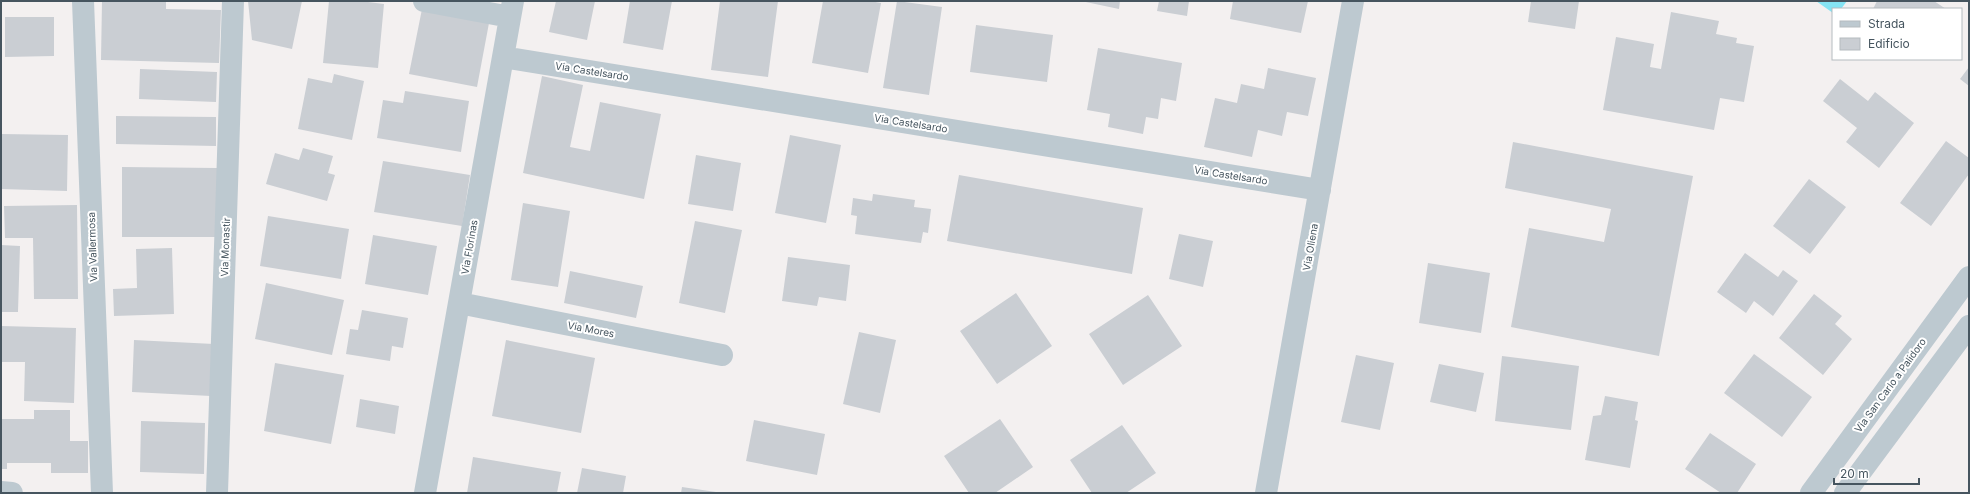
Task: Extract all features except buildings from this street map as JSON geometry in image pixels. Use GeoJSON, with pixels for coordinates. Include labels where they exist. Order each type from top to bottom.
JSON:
{"type":"FeatureCollection","features":[{"type":"Feature","properties":{"kind":"street","name":"Via Vallermosa"},"geometry":{"type":"LineString","coordinates":[[82,1],[102,493]]}},
{"type":"Feature","properties":{"kind":"street","name":"Via Monastir"},"geometry":{"type":"LineString","coordinates":[[216,493],[233,1]]}},
{"type":"Feature","properties":{"kind":"street"},"geometry":{"type":"LineString","coordinates":[[424,1],[511,9]]}},
{"type":"Feature","properties":{"kind":"street","name":"Via Oliena"},"geometry":{"type":"LineString","coordinates":[[1266,493],[1353,1]]}},
{"type":"Feature","properties":{"kind":"street","name":"Via Florinas"},"geometry":{"type":"LineString","coordinates":[[425,493],[511,9]]}},
{"type":"Feature","properties":{"kind":"street","name":"Via Castelsardo"},"geometry":{"type":"LineString","coordinates":[[503,57],[1320,190]]}},
{"type":"Feature","properties":{"kind":"street","name":"Via San Carlo a Palidoro"},"geometry":{"type":"LineString","coordinates":[[1811,493],[1969,277]]}},
{"type":"Feature","properties":{"kind":"street","name":"Via Mores"},"geometry":{"type":"LineString","coordinates":[[459,303],[722,355]]}},
{"type":"Feature","properties":{"kind":"street"},"geometry":{"type":"LineString","coordinates":[[1845,493],[1969,326]]}},
{"type":"Feature","properties":{"kind":"street"},"geometry":{"type":"LineString","coordinates":[[1,492],[12,493]]}},
{"type":"Feature","properties":{"kind":"water"},"geometry":{"type":"Polygon","coordinates":[[[1816,1],[1847,1],[1842,8],[1832,8],[1832,12],[1816,1]]]}}]}
